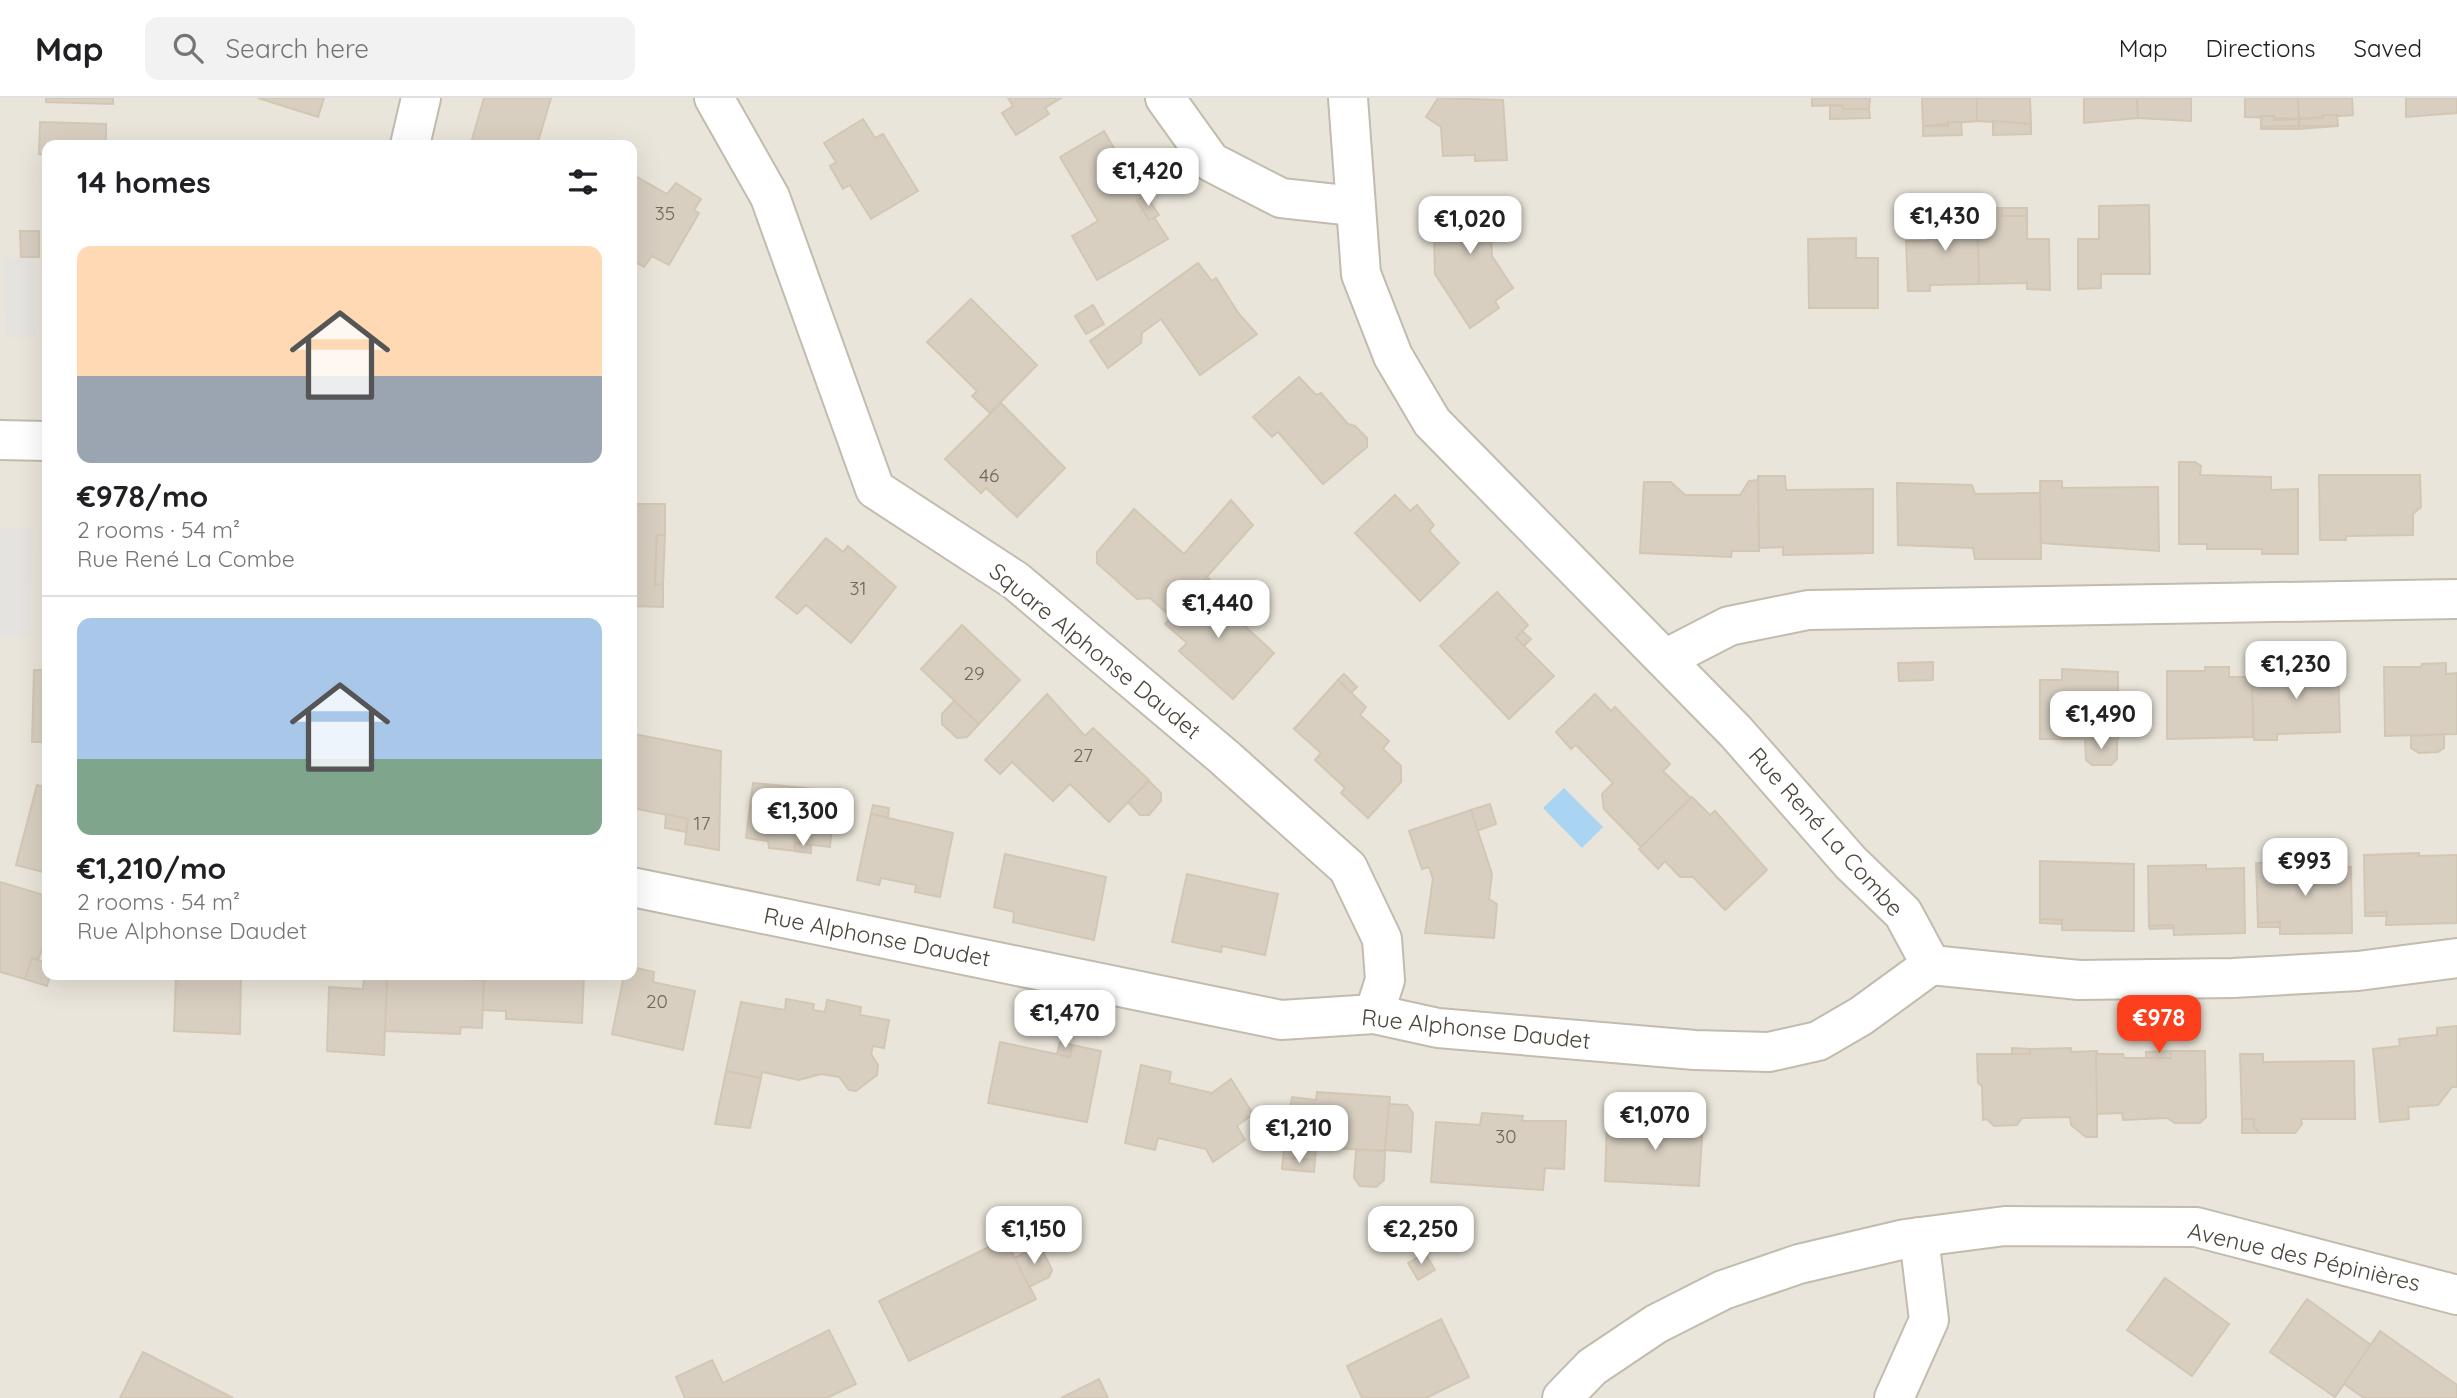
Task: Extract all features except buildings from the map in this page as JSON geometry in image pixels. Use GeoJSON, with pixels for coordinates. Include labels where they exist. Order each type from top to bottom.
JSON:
{"type":"FeatureCollection","features":[{"type":"Feature","properties":{"kind":"street"},"geometry":{"type":"LineString","coordinates":[[411,140],[421,98]]}},
{"type":"Feature","properties":{"kind":"street","name":"Square Alphonse Daudet"},"geometry":{"type":"LineString","coordinates":[[714,98],[771,197],[875,489],[1016,582],[1224,757],[1348,868],[1382,939],[1385,979],[1374,1014]]}},
{"type":"Feature","properties":{"kind":"street"},"geometry":{"type":"LineString","coordinates":[[1165,98],[1211,162],[1280,198],[1354,206]]}},
{"type":"Feature","properties":{"kind":"street","name":"Rue René La Combe"},"geometry":{"type":"LineString","coordinates":[[1348,98],[1361,274],[1393,356],[1432,422],[1736,732],[1851,863],[1903,913],[1931,965]]}},
{"type":"Feature","properties":{"kind":"street"},"geometry":{"type":"LineString","coordinates":[[0,440],[42,441]]}},
{"type":"Feature","properties":{"kind":"street"},"geometry":{"type":"LineString","coordinates":[[1665,659],[1729,626],[1808,610],[2457,599]]}},
{"type":"Feature","properties":{"kind":"street","name":"Rue Alphonse Daudet"},"geometry":{"type":"LineString","coordinates":[[637,888],[1281,1020],[1374,1014],[1438,1028],[1695,1050],[1769,1052],[1818,1041],[1861,1016],[1931,965]]}},
{"type":"Feature","properties":{"kind":"street"},"geometry":{"type":"LineString","coordinates":[[1931,965],[2079,980],[2233,978],[2358,971],[2457,958]]}},
{"type":"Feature","properties":{"kind":"street","name":"Avenue des Pépinières"},"geometry":{"type":"LineString","coordinates":[[1562,1398],[1592,1367],[1656,1324],[1723,1290],[1799,1264],[1919,1237],[2005,1226],[2196,1227],[2457,1295]]}},
{"type":"Feature","properties":{"kind":"street"},"geometry":{"type":"LineString","coordinates":[[1894,1398],[1929,1320],[1919,1237]]}},
{"type":"Feature","properties":{"kind":"shaded area"},"geometry":{"type":"Polygon","coordinates":[[[0,98],[2457,98],[2457,1398],[0,1398],[0,98]]]}},
{"type":"Feature","properties":{"kind":"shaded area"},"geometry":{"type":"Polygon","coordinates":[[[34,257],[36,337],[6,338],[3,258],[34,257]]]}},
{"type":"Feature","properties":{"kind":"shaded area"},"geometry":{"type":"Polygon","coordinates":[[[0,527],[33,529],[29,638],[0,637],[0,527]]]}},
{"type":"Feature","properties":{"kind":"water"},"geometry":{"type":"Polygon","coordinates":[[[1564,788],[1603,827],[1582,848],[1543,808],[1564,788]]]}}]}
